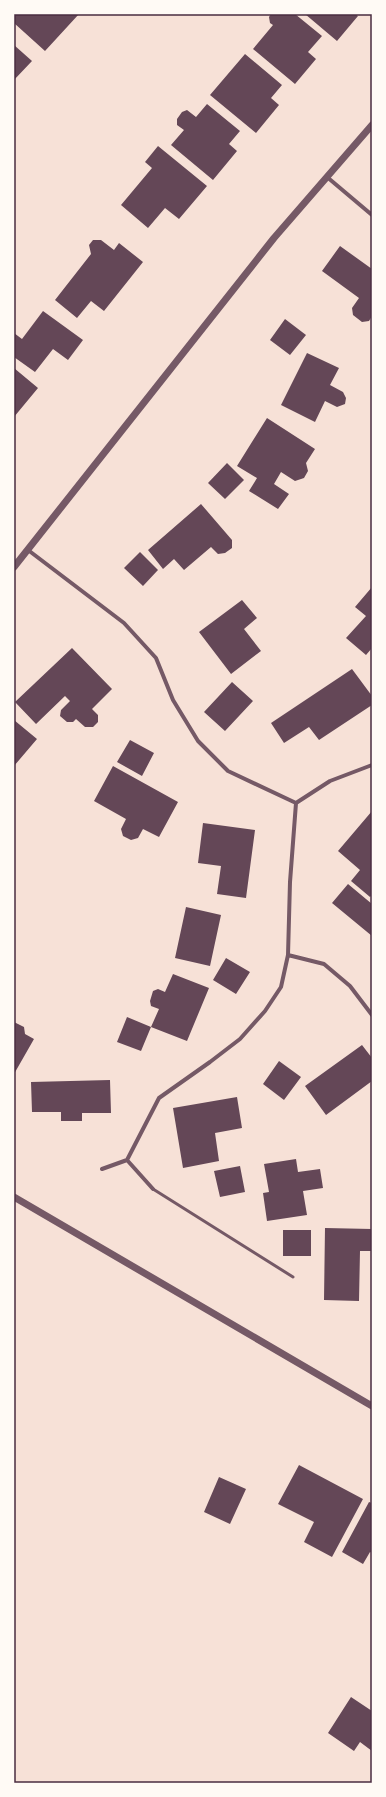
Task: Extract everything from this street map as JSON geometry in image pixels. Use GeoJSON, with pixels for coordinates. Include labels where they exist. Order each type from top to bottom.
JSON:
{"type":"FeatureCollection","features":[{"type":"Feature","properties":{"kind":"street"},"geometry":{"type":"LineString","coordinates":[[14,567],[274,238],[326,176],[372,125]]}},
{"type":"Feature","properties":{"kind":"street"},"geometry":{"type":"LineString","coordinates":[[326,176],[372,216]]}},
{"type":"Feature","properties":{"kind":"street"},"geometry":{"type":"LineString","coordinates":[[28,550],[124,624],[156,658],[173,700],[198,740],[228,771],[296,803]]}},
{"type":"Feature","properties":{"kind":"street"},"geometry":{"type":"LineString","coordinates":[[296,803],[330,781],[372,766]]}},
{"type":"Feature","properties":{"kind":"street"},"geometry":{"type":"LineString","coordinates":[[102,1168],[127,1160],[159,1098],[240,1039],[265,1011],[280,987],[288,954],[290,882],[296,803]]}},
{"type":"Feature","properties":{"kind":"street"},"geometry":{"type":"LineString","coordinates":[[288,954],[324,964],[350,986],[372,1015]]}},
{"type":"Feature","properties":{"kind":"street"},"geometry":{"type":"LineString","coordinates":[[127,1160],[154,1189]]}},
{"type":"Feature","properties":{"kind":"street"},"geometry":{"type":"LineString","coordinates":[[14,1197],[372,1406]]}},
{"type":"Feature","properties":{"kind":"lane"},"geometry":{"type":"LineString","coordinates":[[154,1189],[293,1277]]}},
{"type":"Feature","properties":{"kind":"building"},"geometry":{"type":"Polygon","coordinates":[[[16,14],[79,14],[45,51],[14,23],[14,16],[16,14]]]}},
{"type":"Feature","properties":{"kind":"building"},"geometry":{"type":"Polygon","coordinates":[[[271,14],[295,14],[322,36],[308,52],[316,59],[295,84],[253,49],[273,25],[270,23],[269,17],[271,14]]]}},
{"type":"Feature","properties":{"kind":"building"},"geometry":{"type":"Polygon","coordinates":[[[305,14],[355,14],[358,16],[337,41],[305,14]]]}},
{"type":"Feature","properties":{"kind":"building"},"geometry":{"type":"Polygon","coordinates":[[[14,45],[32,61],[14,80],[14,45]]]}},
{"type":"Feature","properties":{"kind":"building"},"geometry":{"type":"Polygon","coordinates":[[[245,54],[282,85],[271,98],[279,105],[256,133],[210,95],[245,54]]]}},
{"type":"Feature","properties":{"kind":"building"},"geometry":{"type":"Polygon","coordinates":[[[207,104],[240,131],[229,144],[237,151],[213,180],[171,145],[184,130],[177,125],[177,119],[182,112],[187,110],[196,117],[207,104]]]}},
{"type":"Feature","properties":{"kind":"building"},"geometry":{"type":"Polygon","coordinates":[[[158,146],[207,186],[179,219],[165,208],[148,228],[121,205],[152,168],[145,162],[158,146]]]}},
{"type":"Feature","properties":{"kind":"building"},"geometry":{"type":"Polygon","coordinates":[[[93,240],[101,240],[114,250],[119,243],[143,262],[104,311],[91,301],[77,318],[55,300],[91,254],[89,245],[93,240]]]}},
{"type":"Feature","properties":{"kind":"building"},"geometry":{"type":"Polygon","coordinates":[[[340,246],[372,269],[372,316],[369,321],[362,322],[353,315],[352,308],[359,298],[322,271],[340,246]]]}},
{"type":"Feature","properties":{"kind":"building"},"geometry":{"type":"Polygon","coordinates":[[[43,311],[83,340],[68,360],[53,349],[35,372],[14,357],[14,333],[22,339],[43,311]]]}},
{"type":"Feature","properties":{"kind":"building"},"geometry":{"type":"Polygon","coordinates":[[[285,319],[306,335],[290,355],[270,340],[285,319]]]}},
{"type":"Feature","properties":{"kind":"building"},"geometry":{"type":"Polygon","coordinates":[[[307,353],[339,368],[330,385],[343,392],[346,398],[345,404],[337,407],[325,401],[315,422],[281,405],[307,353]]]}},
{"type":"Feature","properties":{"kind":"building"},"geometry":{"type":"Polygon","coordinates":[[[14,368],[38,388],[14,417],[14,368]]]}},
{"type":"Feature","properties":{"kind":"building"},"geometry":{"type":"Polygon","coordinates":[[[267,418],[315,449],[306,463],[308,471],[304,478],[295,481],[281,472],[274,484],[289,494],[278,509],[249,491],[257,478],[237,466],[267,418]]]}},
{"type":"Feature","properties":{"kind":"building"},"geometry":{"type":"Polygon","coordinates":[[[227,463],[244,480],[225,499],[208,483],[227,463]]]}},
{"type":"Feature","properties":{"kind":"building"},"geometry":{"type":"Polygon","coordinates":[[[201,504],[232,540],[232,548],[225,553],[218,554],[211,547],[184,570],[174,559],[163,569],[148,550],[201,504]]]}},
{"type":"Feature","properties":{"kind":"building"},"geometry":{"type":"Polygon","coordinates":[[[140,552],[158,570],[143,586],[124,568],[140,552]]]}},
{"type":"Feature","properties":{"kind":"building"},"geometry":{"type":"Polygon","coordinates":[[[372,587],[372,648],[366,655],[346,638],[366,616],[355,607],[372,587]]]}},
{"type":"Feature","properties":{"kind":"building"},"geometry":{"type":"Polygon","coordinates":[[[242,600],[257,618],[244,629],[261,651],[231,674],[199,632],[242,600]]]}},
{"type":"Feature","properties":{"kind":"building"},"geometry":{"type":"Polygon","coordinates":[[[72,648],[112,689],[92,709],[98,715],[98,722],[93,727],[85,727],[76,719],[73,722],[67,722],[60,716],[61,710],[70,701],[65,696],[36,724],[15,702],[72,648]]]}},
{"type":"Feature","properties":{"kind":"building"},"geometry":{"type":"Polygon","coordinates":[[[352,669],[372,696],[372,705],[319,740],[309,727],[284,743],[271,723],[352,669]]]}},
{"type":"Feature","properties":{"kind":"building"},"geometry":{"type":"Polygon","coordinates":[[[232,682],[253,701],[225,731],[204,712],[232,682]]]}},
{"type":"Feature","properties":{"kind":"building"},"geometry":{"type":"Polygon","coordinates":[[[14,720],[37,739],[14,766],[14,720]]]}},
{"type":"Feature","properties":{"kind":"building"},"geometry":{"type":"Polygon","coordinates":[[[130,740],[154,753],[142,776],[117,762],[130,740]]]}},
{"type":"Feature","properties":{"kind":"building"},"geometry":{"type":"Polygon","coordinates":[[[113,766],[178,802],[159,837],[143,829],[138,838],[131,840],[123,836],[121,829],[126,819],[94,801],[113,766]]]}},
{"type":"Feature","properties":{"kind":"building"},"geometry":{"type":"Polygon","coordinates":[[[372,811],[372,895],[370,897],[351,881],[360,870],[338,851],[372,811]]]}},
{"type":"Feature","properties":{"kind":"building"},"geometry":{"type":"Polygon","coordinates":[[[203,823],[255,830],[246,898],[217,894],[221,866],[198,863],[203,823]]]}},
{"type":"Feature","properties":{"kind":"building"},"geometry":{"type":"Polygon","coordinates":[[[348,884],[372,904],[372,936],[332,903],[348,884]]]}},
{"type":"Feature","properties":{"kind":"building"},"geometry":{"type":"Polygon","coordinates":[[[186,907],[221,915],[210,966],[175,958],[186,907]]]}},
{"type":"Feature","properties":{"kind":"building"},"geometry":{"type":"Polygon","coordinates":[[[226,958],[250,972],[236,994],[213,980],[226,958]]]}},
{"type":"Feature","properties":{"kind":"building"},"geometry":{"type":"Polygon","coordinates":[[[173,974],[209,988],[187,1041],[151,1027],[159,1009],[151,1006],[150,1001],[153,991],[158,989],[165,992],[173,974]]]}},
{"type":"Feature","properties":{"kind":"building"},"geometry":{"type":"Polygon","coordinates":[[[127,1017],[151,1027],[141,1051],[117,1042],[127,1017]]]}},
{"type":"Feature","properties":{"kind":"building"},"geometry":{"type":"Polygon","coordinates":[[[14,1022],[24,1027],[25,1034],[34,1039],[14,1074],[14,1022]]]}},
{"type":"Feature","properties":{"kind":"building"},"geometry":{"type":"Polygon","coordinates":[[[362,1045],[372,1058],[372,1081],[326,1115],[305,1086],[362,1045]]]}},
{"type":"Feature","properties":{"kind":"building"},"geometry":{"type":"Polygon","coordinates":[[[279,1061],[301,1077],[284,1100],[263,1084],[279,1061]]]}},
{"type":"Feature","properties":{"kind":"building"},"geometry":{"type":"Polygon","coordinates":[[[110,1080],[111,1113],[82,1113],[82,1121],[61,1121],[61,1112],[32,1112],[31,1082],[110,1080]]]}},
{"type":"Feature","properties":{"kind":"building"},"geometry":{"type":"Polygon","coordinates":[[[237,1097],[242,1128],[215,1133],[219,1161],[183,1168],[173,1108],[237,1097]]]}},
{"type":"Feature","properties":{"kind":"building"},"geometry":{"type":"Polygon","coordinates":[[[296,1159],[298,1172],[320,1169],[323,1188],[303,1191],[307,1215],[267,1221],[263,1193],[269,1192],[264,1164],[296,1159]]]}},
{"type":"Feature","properties":{"kind":"building"},"geometry":{"type":"Polygon","coordinates":[[[240,1166],[245,1192],[220,1197],[214,1171],[240,1166]]]}},
{"type":"Feature","properties":{"kind":"building"},"geometry":{"type":"Polygon","coordinates":[[[325,1228],[372,1229],[372,1251],[360,1251],[359,1301],[324,1300],[325,1228]]]}},
{"type":"Feature","properties":{"kind":"building"},"geometry":{"type":"Polygon","coordinates":[[[283,1230],[311,1230],[311,1256],[283,1256],[283,1230]]]}},
{"type":"Feature","properties":{"kind":"building"},"geometry":{"type":"Polygon","coordinates":[[[299,1465],[363,1499],[332,1557],[304,1542],[314,1522],[278,1504],[299,1465]]]}},
{"type":"Feature","properties":{"kind":"building"},"geometry":{"type":"Polygon","coordinates":[[[219,1477],[246,1489],[230,1524],[204,1512],[219,1477]]]}},
{"type":"Feature","properties":{"kind":"building"},"geometry":{"type":"Polygon","coordinates":[[[369,1502],[372,1503],[372,1553],[370,1552],[363,1564],[342,1552],[369,1502]]]}},
{"type":"Feature","properties":{"kind":"building"},"geometry":{"type":"Polygon","coordinates":[[[351,1697],[372,1711],[372,1751],[360,1742],[354,1751],[328,1733],[351,1697]]]}}]}
